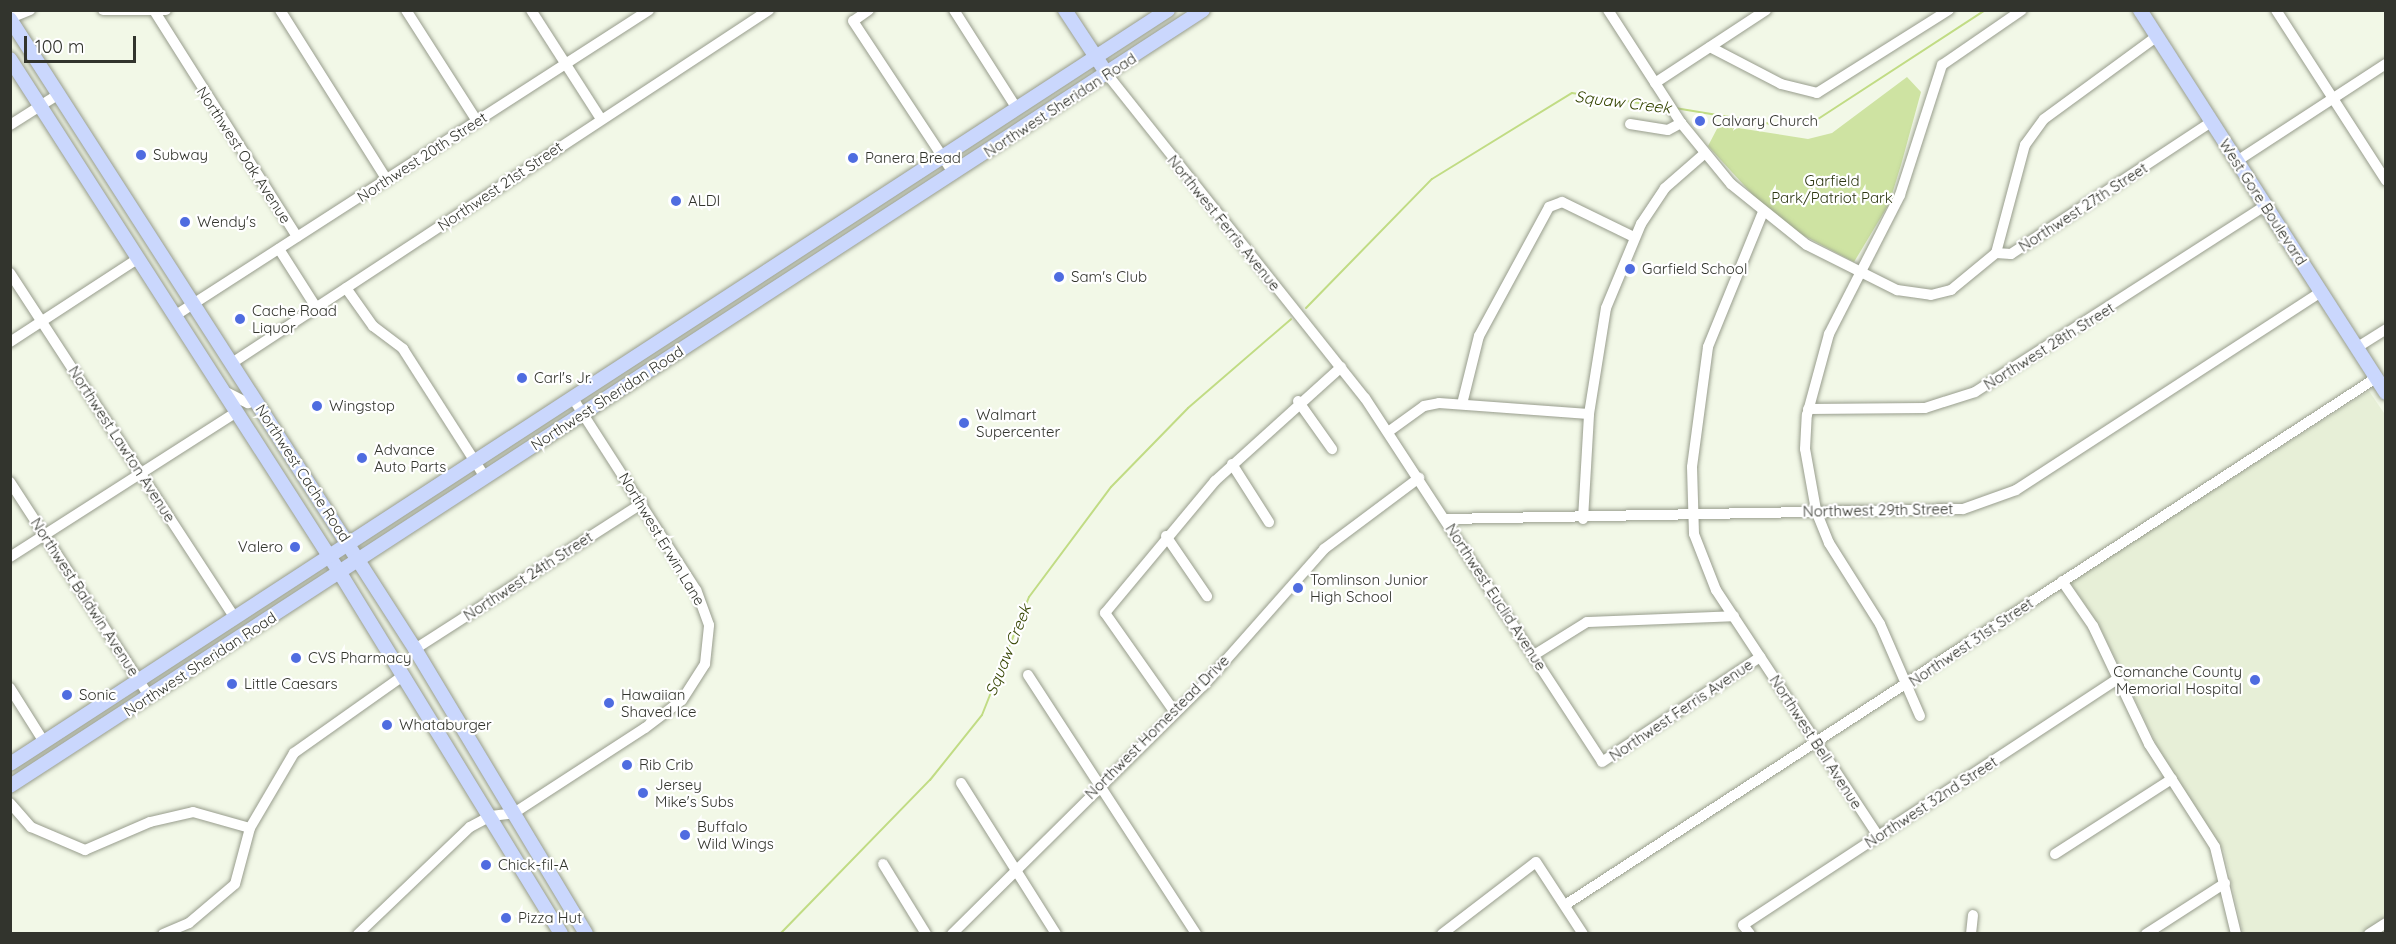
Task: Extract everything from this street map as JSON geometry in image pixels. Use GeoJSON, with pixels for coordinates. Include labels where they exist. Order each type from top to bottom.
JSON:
{"type":"FeatureCollection","features":[{"type":"Feature","properties":{"kind":"main road","name":"Northwest Ferris Avenue"},"geometry":{"type":"LineString","coordinates":[[1065,10],[1107,74]]}},
{"type":"Feature","properties":{"kind":"main road","name":"Northwest Sheridan Road"},"geometry":{"type":"LineString","coordinates":[[10,764],[139,681],[234,616],[1168,10]]}},
{"type":"Feature","properties":{"kind":"main road","name":"Northwest Sheridan Road"},"geometry":{"type":"LineString","coordinates":[[10,786],[1203,10]]}},
{"type":"Feature","properties":{"kind":"main road","name":"West Gore Boulevard"},"geometry":{"type":"LineString","coordinates":[[2140,10],[2385,393]]}},
{"type":"Feature","properties":{"kind":"main road","name":"Northwest Cache Road"},"geometry":{"type":"LineString","coordinates":[[10,19],[195,303],[415,649],[583,932]]}},
{"type":"Feature","properties":{"kind":"main road","name":"Northwest Cache Road"},"geometry":{"type":"LineString","coordinates":[[10,58],[340,573],[561,933]]}},
{"type":"Feature","properties":{"kind":"main road"},"geometry":{"type":"LineString","coordinates":[[874,226],[874,213],[914,175]]}},
{"type":"Feature","properties":{"kind":"main road"},"geometry":{"type":"LineString","coordinates":[[790,280],[798,267],[867,220],[864,208]]}},
{"type":"Feature","properties":{"kind":"street"},"geometry":{"type":"LineString","coordinates":[[10,19],[30,10]]}},
{"type":"Feature","properties":{"kind":"street"},"geometry":{"type":"LineString","coordinates":[[103,10],[160,11]]}},
{"type":"Feature","properties":{"kind":"street"},"geometry":{"type":"LineString","coordinates":[[280,10],[387,180]]}},
{"type":"Feature","properties":{"kind":"street"},"geometry":{"type":"LineString","coordinates":[[406,10],[477,122]]}},
{"type":"Feature","properties":{"kind":"street"},"geometry":{"type":"LineString","coordinates":[[531,10],[601,119]]}},
{"type":"Feature","properties":{"kind":"street","name":"Northwest 20th Street"},"geometry":{"type":"LineString","coordinates":[[176,315],[649,10]]}},
{"type":"Feature","properties":{"kind":"street","name":"Northwest 21st Street"},"geometry":{"type":"LineString","coordinates":[[232,363],[769,10]]}},
{"type":"Feature","properties":{"kind":"street"},"geometry":{"type":"LineString","coordinates":[[869,10],[853,21],[954,174]]}},
{"type":"Feature","properties":{"kind":"street"},"geometry":{"type":"LineString","coordinates":[[954,10],[1017,109]]}},
{"type":"Feature","properties":{"kind":"street"},"geometry":{"type":"LineString","coordinates":[[1608,10],[1679,120],[1704,154],[1762,212]]}},
{"type":"Feature","properties":{"kind":"street"},"geometry":{"type":"LineString","coordinates":[[1655,83],[1766,10]]}},
{"type":"Feature","properties":{"kind":"street"},"geometry":{"type":"LineString","coordinates":[[1710,47],[1781,84],[1817,93],[1948,10]]}},
{"type":"Feature","properties":{"kind":"street"},"geometry":{"type":"LineString","coordinates":[[1920,716],[1880,624],[1829,543],[1816,510],[1805,449],[1808,409],[1829,334],[1862,274],[1900,195],[1942,65],[2022,10]]}},
{"type":"Feature","properties":{"kind":"street"},"geometry":{"type":"LineString","coordinates":[[2276,10],[2385,181]]}},
{"type":"Feature","properties":{"kind":"street","name":"Northwest Oak Avenue"},"geometry":{"type":"LineString","coordinates":[[160,11],[297,237]]}},
{"type":"Feature","properties":{"kind":"street"},"geometry":{"type":"LineString","coordinates":[[1996,254],[2025,145],[2044,119],[2156,37]]}},
{"type":"Feature","properties":{"kind":"street"},"geometry":{"type":"LineString","coordinates":[[2237,162],[2385,64]]}},
{"type":"Feature","properties":{"kind":"street","name":"Northwest Ferris Avenue"},"geometry":{"type":"LineString","coordinates":[[1107,74],[1341,367],[1388,432]]}},
{"type":"Feature","properties":{"kind":"street"},"geometry":{"type":"LineString","coordinates":[[10,125],[59,94]]}},
{"type":"Feature","properties":{"kind":"street"},"geometry":{"type":"LineString","coordinates":[[1630,124],[1668,130],[1679,120]]}},
{"type":"Feature","properties":{"kind":"street","name":"Northwest 27th Street"},"geometry":{"type":"LineString","coordinates":[[1762,212],[1807,245],[1862,274],[1897,290],[1931,295],[1959,285],[1996,254],[2011,254],[2211,122]]}},
{"type":"Feature","properties":{"kind":"street"},"geometry":{"type":"LineString","coordinates":[[1583,519],[1589,414],[1606,308],[1634,237],[1665,188],[1704,154]]}},
{"type":"Feature","properties":{"kind":"street"},"geometry":{"type":"LineString","coordinates":[[1462,404],[1479,336],[1549,207],[1562,202],[1634,237]]}},
{"type":"Feature","properties":{"kind":"street","name":"Northwest 28th Street"},"geometry":{"type":"LineString","coordinates":[[1808,409],[1925,408],[1975,392],[2265,206]]}},
{"type":"Feature","properties":{"kind":"street","name":"Northwest Bell Avenue"},"geometry":{"type":"LineString","coordinates":[[1762,212],[1708,347],[1697,398],[1691,517],[1705,570],[1878,836]]}},
{"type":"Feature","properties":{"kind":"street","name":"Northwest Oak Avenue"},"geometry":{"type":"LineString","coordinates":[[279,249],[316,308]]}},
{"type":"Feature","properties":{"kind":"street"},"geometry":{"type":"LineString","coordinates":[[10,342],[139,258]]}},
{"type":"Feature","properties":{"kind":"street","name":"Northwest Lawton Avenue"},"geometry":{"type":"LineString","coordinates":[[10,273],[234,616]]}},
{"type":"Feature","properties":{"kind":"street"},"geometry":{"type":"LineString","coordinates":[[346,288],[373,326],[403,349],[485,477]]}},
{"type":"Feature","properties":{"kind":"street","name":"Northwest 29th Street"},"geometry":{"type":"LineString","coordinates":[[1446,519],[1691,517],[1816,510],[1953,510],[1996,499],[2320,292]]}},
{"type":"Feature","properties":{"kind":"street"},"geometry":{"type":"LineString","coordinates":[[2356,348],[2385,329]]}},
{"type":"Feature","properties":{"kind":"street"},"geometry":{"type":"LineString","coordinates":[[1174,711],[1105,613],[1166,536],[1232,464],[1298,401],[1341,367]]}},
{"type":"Feature","properties":{"kind":"street","name":"Northwest 31st Street"},"geometry":{"type":"LineString","coordinates":[[1565,905],[1815,741],[1907,685],[2062,581],[2376,378]]}},
{"type":"Feature","properties":{"kind":"street"},"geometry":{"type":"LineString","coordinates":[[223,390],[248,403],[256,400]]}},
{"type":"Feature","properties":{"kind":"street","name":"Northwest Erwin Lane"},"geometry":{"type":"LineString","coordinates":[[514,813],[671,710],[705,664],[710,639],[706,610],[642,503],[573,397]]}},
{"type":"Feature","properties":{"kind":"street"},"geometry":{"type":"LineString","coordinates":[[1298,401],[1332,449]]}},
{"type":"Feature","properties":{"kind":"street"},"geometry":{"type":"LineString","coordinates":[[1388,432],[1424,406],[1462,404],[1589,414]]}},
{"type":"Feature","properties":{"kind":"street"},"geometry":{"type":"LineString","coordinates":[[10,557],[237,412]]}},
{"type":"Feature","properties":{"kind":"street","name":"Northwest Euclid Avenue"},"geometry":{"type":"LineString","coordinates":[[1388,432],[1602,762]]}},
{"type":"Feature","properties":{"kind":"street"},"geometry":{"type":"LineString","coordinates":[[1232,464],[1269,522]]}},
{"type":"Feature","properties":{"kind":"street","name":"Northwest Homestead Drive"},"geometry":{"type":"LineString","coordinates":[[952,933],[1174,711],[1324,549],[1419,478]]}},
{"type":"Feature","properties":{"kind":"street","name":"Northwest Baldwin Avenue"},"geometry":{"type":"LineString","coordinates":[[10,482],[149,696]]}},
{"type":"Feature","properties":{"kind":"street","name":"Northwest 24th Street"},"geometry":{"type":"LineString","coordinates":[[415,649],[642,503]]}},
{"type":"Feature","properties":{"kind":"street"},"geometry":{"type":"LineString","coordinates":[[1166,536],[1207,596]]}},
{"type":"Feature","properties":{"kind":"street"},"geometry":{"type":"LineString","coordinates":[[2062,581],[2172,779],[2215,847],[2236,933]]}},
{"type":"Feature","properties":{"kind":"street"},"geometry":{"type":"LineString","coordinates":[[1534,655],[1587,622],[1734,616]]}},
{"type":"Feature","properties":{"kind":"street","name":"Northwest Ferris Avenue"},"geometry":{"type":"LineString","coordinates":[[1602,762],[1760,657]]}},
{"type":"Feature","properties":{"kind":"street"},"geometry":{"type":"LineString","coordinates":[[163,933],[189,923],[235,884],[250,828],[294,753],[404,675]]}},
{"type":"Feature","properties":{"kind":"street"},"geometry":{"type":"LineString","coordinates":[[1028,675],[1196,933]]}},
{"type":"Feature","properties":{"kind":"street","name":"Northwest 32nd Street"},"geometry":{"type":"LineString","coordinates":[[1747,929],[1878,836],[2118,679]]}},
{"type":"Feature","properties":{"kind":"street"},"geometry":{"type":"LineString","coordinates":[[10,688],[44,742]]}},
{"type":"Feature","properties":{"kind":"street"},"geometry":{"type":"LineString","coordinates":[[2055,854],[2172,779]]}},
{"type":"Feature","properties":{"kind":"street"},"geometry":{"type":"LineString","coordinates":[[961,783],[1017,868],[1056,933]]}},
{"type":"Feature","properties":{"kind":"street"},"geometry":{"type":"LineString","coordinates":[[10,803],[31,827],[85,850],[150,822],[193,812],[250,828]]}},
{"type":"Feature","properties":{"kind":"street"},"geometry":{"type":"LineString","coordinates":[[358,933],[452,841],[491,816],[514,813]]}},
{"type":"Feature","properties":{"kind":"street"},"geometry":{"type":"LineString","coordinates":[[1442,933],[1536,862],[1583,933]]}},
{"type":"Feature","properties":{"kind":"street"},"geometry":{"type":"LineString","coordinates":[[883,864],[926,933]]}},
{"type":"Feature","properties":{"kind":"street"},"geometry":{"type":"LineString","coordinates":[[2146,933],[2224,883]]}},
{"type":"Feature","properties":{"kind":"street"},"geometry":{"type":"LineString","coordinates":[[1971,933],[1973,915]]}},
{"type":"Feature","properties":{"kind":"street"},"geometry":{"type":"LineString","coordinates":[[2369,933],[2385,923]]}},
{"type":"Feature","properties":{"kind":"shaded area","name":"Comanche County Memorial Hospital"},"geometry":{"type":"Polygon","coordinates":[[[2369,391],[2386,416],[2385,919],[2363,933],[2243,933],[2224,851],[2164,760],[2099,625],[2070,582],[2369,391]]]}},
{"type":"Feature","properties":{"kind":"green space","name":"Garfield Park/Patriot Park"},"geometry":{"type":"Polygon","coordinates":[[[1907,77],[1921,92],[1901,165],[1889,204],[1854,262],[1793,230],[1765,208],[1708,146],[1719,125],[1808,139],[1832,133],[1907,77]]]}},
{"type":"Feature","properties":{"kind":"waterway","name":"Squaw Creek"},"geometry":{"type":"LineString","coordinates":[[1675,108],[1778,125],[1818,119],[1985,10]]}},
{"type":"Feature","properties":{"kind":"waterway","name":"Squaw Creek"},"geometry":{"type":"LineString","coordinates":[[1306,308],[1432,179],[1572,93],[1666,107]]}},
{"type":"Feature","properties":{"kind":"waterway","name":"Squaw Creek"},"geometry":{"type":"LineString","coordinates":[[780,934],[930,780],[982,715],[1029,597],[1111,487],[1188,408],[1291,319]]}},
{"type":"Feature","properties":{"kind":"place","name":"Calvary Church"},"geometry":{"type":"Point","coordinates":[1700,121]}},
{"type":"Feature","properties":{"kind":"place","name":"Subway"},"geometry":{"type":"Point","coordinates":[141,155]}},
{"type":"Feature","properties":{"kind":"place","name":"Panera Bread"},"geometry":{"type":"Point","coordinates":[853,158]}},
{"type":"Feature","properties":{"kind":"place","name":"ALDI"},"geometry":{"type":"Point","coordinates":[676,201]}},
{"type":"Feature","properties":{"kind":"place","name":"Wendy's"},"geometry":{"type":"Point","coordinates":[185,222]}},
{"type":"Feature","properties":{"kind":"place","name":"Garfield School"},"geometry":{"type":"Point","coordinates":[1630,269]}},
{"type":"Feature","properties":{"kind":"place","name":"Sam's Club"},"geometry":{"type":"Point","coordinates":[1059,277]}},
{"type":"Feature","properties":{"kind":"place","name":"Cache Road Liquor"},"geometry":{"type":"Point","coordinates":[240,319]}},
{"type":"Feature","properties":{"kind":"place","name":"Carl's Jr."},"geometry":{"type":"Point","coordinates":[522,378]}},
{"type":"Feature","properties":{"kind":"place","name":"Wingstop"},"geometry":{"type":"Point","coordinates":[317,406]}},
{"type":"Feature","properties":{"kind":"place","name":"Walmart Supercenter"},"geometry":{"type":"Point","coordinates":[964,423]}},
{"type":"Feature","properties":{"kind":"place","name":"Advance Auto Parts"},"geometry":{"type":"Point","coordinates":[362,458]}},
{"type":"Feature","properties":{"kind":"place","name":"Valero"},"geometry":{"type":"Point","coordinates":[295,547]}},
{"type":"Feature","properties":{"kind":"place","name":"Tomlinson Junior High School"},"geometry":{"type":"Point","coordinates":[1298,588]}},
{"type":"Feature","properties":{"kind":"place","name":"CVS Pharmacy"},"geometry":{"type":"Point","coordinates":[296,658]}},
{"type":"Feature","properties":{"kind":"place","name":"Comanche County Memorial Hospital"},"geometry":{"type":"Point","coordinates":[2255,680]}},
{"type":"Feature","properties":{"kind":"place","name":"Little Caesars"},"geometry":{"type":"Point","coordinates":[232,684]}},
{"type":"Feature","properties":{"kind":"place","name":"Sonic"},"geometry":{"type":"Point","coordinates":[67,695]}},
{"type":"Feature","properties":{"kind":"place","name":"Hawaiian Shaved Ice"},"geometry":{"type":"Point","coordinates":[609,703]}},
{"type":"Feature","properties":{"kind":"place","name":"Whataburger"},"geometry":{"type":"Point","coordinates":[387,725]}},
{"type":"Feature","properties":{"kind":"place","name":"Rib Crib"},"geometry":{"type":"Point","coordinates":[627,765]}},
{"type":"Feature","properties":{"kind":"place","name":"Jersey Mike's Subs"},"geometry":{"type":"Point","coordinates":[643,793]}},
{"type":"Feature","properties":{"kind":"place","name":"Buffalo Wild Wings"},"geometry":{"type":"Point","coordinates":[685,835]}},
{"type":"Feature","properties":{"kind":"place","name":"Chick-fil-A"},"geometry":{"type":"Point","coordinates":[486,865]}},
{"type":"Feature","properties":{"kind":"place","name":"Pizza Hut"},"geometry":{"type":"Point","coordinates":[506,918]}}]}
